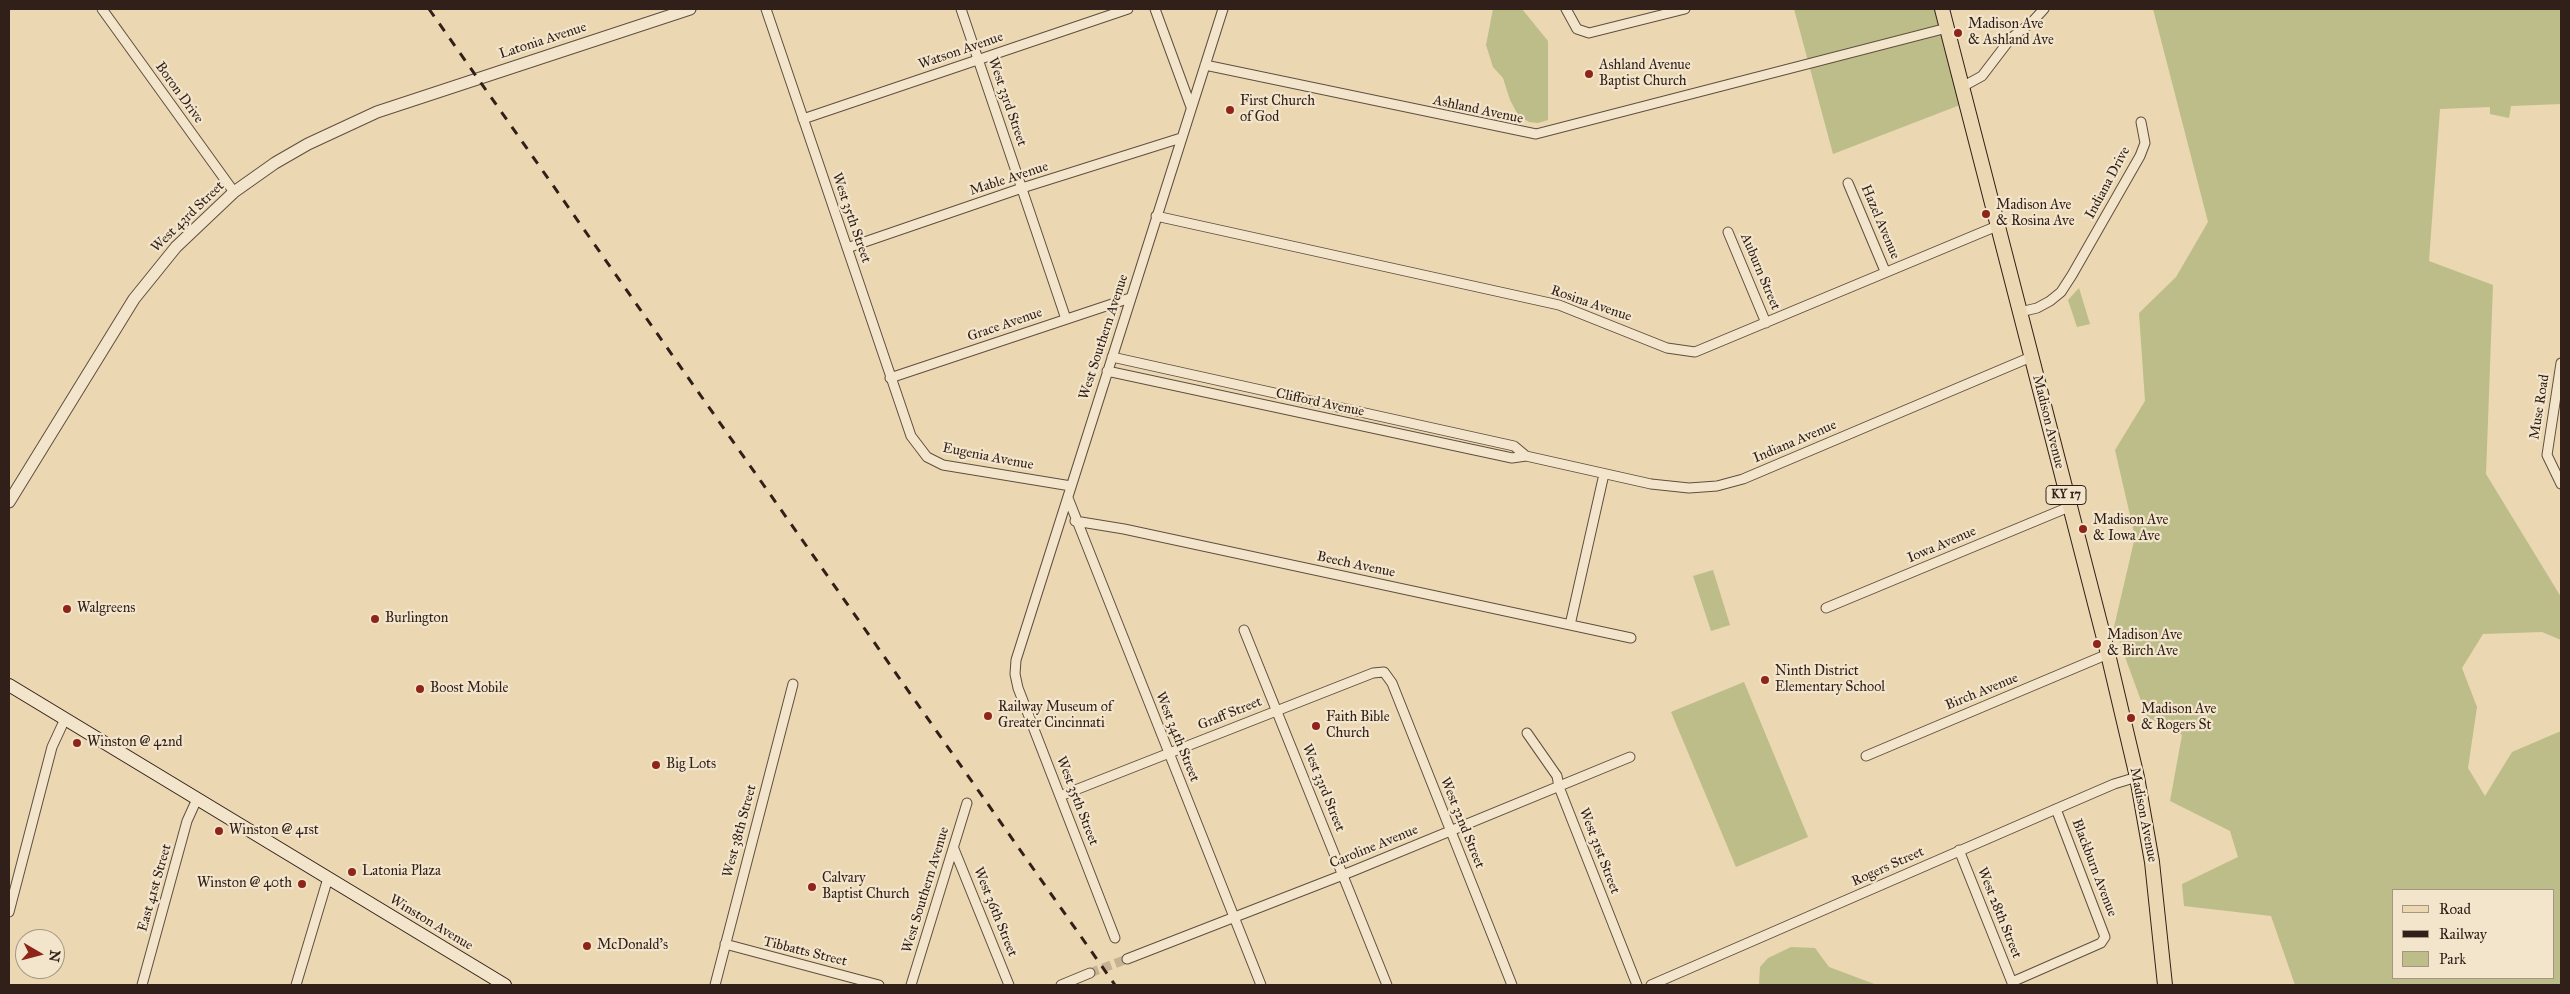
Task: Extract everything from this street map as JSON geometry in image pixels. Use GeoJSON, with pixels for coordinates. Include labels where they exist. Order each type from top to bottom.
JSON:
{"type":"FeatureCollection","features":[{"type":"Feature","properties":{"kind":"main road","name":"Madison Avenue"},"geometry":{"type":"LineString","coordinates":[[1942,9],[2108,654],[2137,777],[2152,862],[2165,985]]}},
{"type":"Feature","properties":{"kind":"main road","name":"Winston Avenue"},"geometry":{"type":"LineString","coordinates":[[9,685],[505,985]]}},
{"type":"Feature","properties":{"kind":"street","name":"Boron Drive"},"geometry":{"type":"LineString","coordinates":[[102,9],[234,192]]}},
{"type":"Feature","properties":{"kind":"street","name":"Latonia Avenue"},"geometry":{"type":"LineString","coordinates":[[491,74],[690,9]]}},
{"type":"Feature","properties":{"kind":"street","name":"West 35th Street"},"geometry":{"type":"LineString","coordinates":[[766,9],[911,436]]}},
{"type":"Feature","properties":{"kind":"street","name":"West 33rd Street"},"geometry":{"type":"LineString","coordinates":[[960,9],[1066,319]]}},
{"type":"Feature","properties":{"kind":"street","name":"Watson Avenue"},"geometry":{"type":"LineString","coordinates":[[803,120],[1128,9]]}},
{"type":"Feature","properties":{"kind":"street"},"geometry":{"type":"LineString","coordinates":[[1155,9],[1192,107]]}},
{"type":"Feature","properties":{"kind":"street","name":"West Southern Avenue"},"geometry":{"type":"LineString","coordinates":[[1014,674],[1020,644],[1223,9]]}},
{"type":"Feature","properties":{"kind":"street"},"geometry":{"type":"LineString","coordinates":[[1566,9],[1577,29],[1583,32],[1637,22],[1686,9]]}},
{"type":"Feature","properties":{"kind":"street"},"geometry":{"type":"LineString","coordinates":[[1962,87],[1982,76],[2011,38],[2032,23],[2044,9]]}},
{"type":"Feature","properties":{"kind":"street","name":"Ashland Avenue"},"geometry":{"type":"LineString","coordinates":[[1205,65],[1536,134],[1947,28]]}},
{"type":"Feature","properties":{"kind":"street","name":"West 43rd Street"},"geometry":{"type":"LineString","coordinates":[[9,502],[120,318],[138,293],[176,247],[234,192],[274,163],[333,131],[377,112],[491,74]]}},
{"type":"Feature","properties":{"kind":"street","name":"Indiana Drive"},"geometry":{"type":"LineString","coordinates":[[2020,312],[2037,308],[2050,301],[2061,292],[2072,275],[2140,156],[2145,143],[2141,122]]}},
{"type":"Feature","properties":{"kind":"street","name":"Mable Avenue"},"geometry":{"type":"LineString","coordinates":[[846,248],[1022,188],[1181,138]]}},
{"type":"Feature","properties":{"kind":"street","name":"Hazel Avenue"},"geometry":{"type":"LineString","coordinates":[[1848,183],[1885,272]]}},
{"type":"Feature","properties":{"kind":"street","name":"Rosina Avenue"},"geometry":{"type":"LineString","coordinates":[[1156,216],[1559,305],[1654,343],[1685,352],[1703,350],[1997,226]]}},
{"type":"Feature","properties":{"kind":"street","name":"Auburn Street"},"geometry":{"type":"LineString","coordinates":[[1728,232],[1766,323]]}},
{"type":"Feature","properties":{"kind":"street","name":"Grace Avenue"},"geometry":{"type":"LineString","coordinates":[[890,378],[1130,298]]}},
{"type":"Feature","properties":{"kind":"street","name":"Clifford Avenue"},"geometry":{"type":"LineString","coordinates":[[1112,357],[1514,446],[1526,456]]}},
{"type":"Feature","properties":{"kind":"street","name":"Indiana Avenue"},"geometry":{"type":"LineString","coordinates":[[1559,463],[1671,487],[1705,487],[1730,483],[2031,357]]}},
{"type":"Feature","properties":{"kind":"street","name":"Muse Road"},"geometry":{"type":"LineString","coordinates":[[2561,363],[2547,455],[2561,484]]}},
{"type":"Feature","properties":{"kind":"street","name":"Clifford Avenue"},"geometry":{"type":"LineString","coordinates":[[1107,371],[1512,458],[1526,456],[1559,463]]}},
{"type":"Feature","properties":{"kind":"street","name":"Eugenia Avenue"},"geometry":{"type":"LineString","coordinates":[[911,436],[927,457],[943,465],[1071,486]]}},
{"type":"Feature","properties":{"kind":"street"},"geometry":{"type":"LineString","coordinates":[[1570,625],[1604,474]]}},
{"type":"Feature","properties":{"kind":"street","name":"West 34th Street"},"geometry":{"type":"LineString","coordinates":[[1068,498],[1261,985]]}},
{"type":"Feature","properties":{"kind":"street","name":"Iowa Avenue"},"geometry":{"type":"LineString","coordinates":[[1826,608],[2070,507]]}},
{"type":"Feature","properties":{"kind":"street","name":"Beech Avenue"},"geometry":{"type":"LineString","coordinates":[[1076,521],[1133,531],[1631,638]]}},
{"type":"Feature","properties":{"kind":"street","name":"West 33rd Street"},"geometry":{"type":"LineString","coordinates":[[1244,630],[1386,985]]}},
{"type":"Feature","properties":{"kind":"street","name":"Birch Avenue"},"geometry":{"type":"LineString","coordinates":[[1866,756],[2108,654]]}},
{"type":"Feature","properties":{"kind":"street","name":"Graff Street"},"geometry":{"type":"LineString","coordinates":[[1060,796],[1276,710],[1374,673],[1384,672]]}},
{"type":"Feature","properties":{"kind":"street","name":"West 32nd Street"},"geometry":{"type":"LineString","coordinates":[[1384,672],[1392,683],[1512,985]]}},
{"type":"Feature","properties":{"kind":"street","name":"West 35th Street"},"geometry":{"type":"LineString","coordinates":[[1014,674],[1116,938]]}},
{"type":"Feature","properties":{"kind":"street","name":"West 38th Street"},"geometry":{"type":"LineString","coordinates":[[715,985],[793,684]]}},
{"type":"Feature","properties":{"kind":"street"},"geometry":{"type":"LineString","coordinates":[[9,912],[52,747],[65,719]]}},
{"type":"Feature","properties":{"kind":"street","name":"West 31st Street"},"geometry":{"type":"LineString","coordinates":[[1527,733],[1557,776],[1636,985]]}},
{"type":"Feature","properties":{"kind":"street","name":"Caroline Avenue"},"geometry":{"type":"LineString","coordinates":[[1127,959],[1343,875],[1630,757]]}},
{"type":"Feature","properties":{"kind":"street","name":"Rogers Street"},"geometry":{"type":"LineString","coordinates":[[1651,985],[1959,850],[2114,784],[2137,777]]}},
{"type":"Feature","properties":{"kind":"street","name":"East 41st Street"},"geometry":{"type":"LineString","coordinates":[[142,985],[187,822],[197,799]]}},
{"type":"Feature","properties":{"kind":"street","name":"West Southern Avenue"},"geometry":{"type":"LineString","coordinates":[[911,985],[967,803]]}},
{"type":"Feature","properties":{"kind":"street","name":"Blackburn Avenue"},"geometry":{"type":"LineString","coordinates":[[2013,984],[2092,948],[2101,943],[2105,937],[2056,809]]}},
{"type":"Feature","properties":{"kind":"street","name":"West 36th Street"},"geometry":{"type":"LineString","coordinates":[[954,849],[1009,985]]}},
{"type":"Feature","properties":{"kind":"street","name":"West 28th Street"},"geometry":{"type":"LineString","coordinates":[[1959,850],[2013,984]]}},
{"type":"Feature","properties":{"kind":"street"},"geometry":{"type":"LineString","coordinates":[[296,985],[328,878]]}},
{"type":"Feature","properties":{"kind":"street","name":"Tibbatts Street"},"geometry":{"type":"LineString","coordinates":[[725,944],[879,985]]}},
{"type":"Feature","properties":{"kind":"street"},"geometry":{"type":"LineString","coordinates":[[1061,985],[1090,974]]}},
{"type":"Feature","properties":{"kind":"green space"},"geometry":{"type":"Polygon","coordinates":[[[1493,9],[1522,9],[1548,41],[1548,120],[1538,123],[1529,122],[1518,115],[1510,100],[1503,78],[1493,67],[1486,45],[1493,9]]]}},
{"type":"Feature","properties":{"kind":"green space"},"geometry":{"type":"Polygon","coordinates":[[[1794,9],[1934,9],[1960,105],[1833,154],[1794,9]]]}},
{"type":"Feature","properties":{"kind":"green space"},"geometry":{"type":"Polygon","coordinates":[[[2153,9],[2561,9],[2561,104],[2511,106],[2509,118],[2490,114],[2490,107],[2440,109],[2429,261],[2493,285],[2486,474],[2561,597],[2561,640],[2542,632],[2483,634],[2462,668],[2477,707],[2468,768],[2485,796],[2512,752],[2561,731],[2561,985],[2295,985],[2271,916],[2184,906],[2182,884],[2238,857],[2230,831],[2170,801],[2182,735],[2147,717],[2114,627],[2135,537],[2115,450],[2145,401],[2139,313],[2176,277],[2208,222],[2153,9]]]}},
{"type":"Feature","properties":{"kind":"green space"},"geometry":{"type":"Polygon","coordinates":[[[2079,288],[2090,324],[2077,327],[2068,300],[2079,288]]]}},
{"type":"Feature","properties":{"kind":"green space"},"geometry":{"type":"Polygon","coordinates":[[[1713,570],[1730,625],[1711,631],[1693,576],[1713,570]]]}},
{"type":"Feature","properties":{"kind":"green space"},"geometry":{"type":"Polygon","coordinates":[[[1744,682],[1808,837],[1736,867],[1671,712],[1744,682]]]}},
{"type":"Feature","properties":{"kind":"green space"},"geometry":{"type":"Polygon","coordinates":[[[1791,947],[1815,948],[1829,967],[1877,985],[1759,985],[1760,967],[1768,958],[1791,947]]]}},
{"type":"Feature","properties":{"kind":"tunnel"},"geometry":{"type":"LineString","coordinates":[[1090,973],[1127,959]]}},
{"type":"Feature","properties":{"kind":"railway"},"geometry":{"type":"LineString","coordinates":[[429,9],[1115,985]]}},
{"type":"Feature","properties":{"kind":"place","name":"Madison Ave & Ashland Ave"},"geometry":{"type":"Point","coordinates":[1958,33]}},
{"type":"Feature","properties":{"kind":"place","name":"Ashland Avenue Baptist Church"},"geometry":{"type":"Point","coordinates":[1589,74]}},
{"type":"Feature","properties":{"kind":"place","name":"First Church of God"},"geometry":{"type":"Point","coordinates":[1230,110]}},
{"type":"Feature","properties":{"kind":"place","name":"Madison Ave & Rosina Ave"},"geometry":{"type":"Point","coordinates":[1986,214]}},
{"type":"Feature","properties":{"kind":"place","name":"Madison Ave & Iowa Ave"},"geometry":{"type":"Point","coordinates":[2083,529]}},
{"type":"Feature","properties":{"kind":"place","name":"Walgreens"},"geometry":{"type":"Point","coordinates":[67,609]}},
{"type":"Feature","properties":{"kind":"place","name":"Burlington"},"geometry":{"type":"Point","coordinates":[375,619]}},
{"type":"Feature","properties":{"kind":"place","name":"Madison Ave & Birch Ave"},"geometry":{"type":"Point","coordinates":[2097,644]}},
{"type":"Feature","properties":{"kind":"place","name":"Ninth District Elementary School"},"geometry":{"type":"Point","coordinates":[1765,680]}},
{"type":"Feature","properties":{"kind":"place","name":"Boost Mobile"},"geometry":{"type":"Point","coordinates":[420,689]}},
{"type":"Feature","properties":{"kind":"place","name":"Railway Museum of Greater Cincinnati"},"geometry":{"type":"Point","coordinates":[988,716]}},
{"type":"Feature","properties":{"kind":"place","name":"Madison Ave & Rogers St"},"geometry":{"type":"Point","coordinates":[2131,718]}},
{"type":"Feature","properties":{"kind":"place","name":"Faith Bible Church"},"geometry":{"type":"Point","coordinates":[1316,726]}},
{"type":"Feature","properties":{"kind":"place","name":"Winston @ 42nd"},"geometry":{"type":"Point","coordinates":[77,743]}},
{"type":"Feature","properties":{"kind":"place","name":"Big Lots"},"geometry":{"type":"Point","coordinates":[656,765]}},
{"type":"Feature","properties":{"kind":"place","name":"Winston @ 41st"},"geometry":{"type":"Point","coordinates":[219,831]}},
{"type":"Feature","properties":{"kind":"place","name":"Latonia Plaza"},"geometry":{"type":"Point","coordinates":[352,872]}},
{"type":"Feature","properties":{"kind":"place","name":"Winston @ 40th"},"geometry":{"type":"Point","coordinates":[302,884]}},
{"type":"Feature","properties":{"kind":"place","name":"Calvary Baptist Church"},"geometry":{"type":"Point","coordinates":[812,887]}},
{"type":"Feature","properties":{"kind":"place","name":"McDonald's"},"geometry":{"type":"Point","coordinates":[587,946]}}]}
